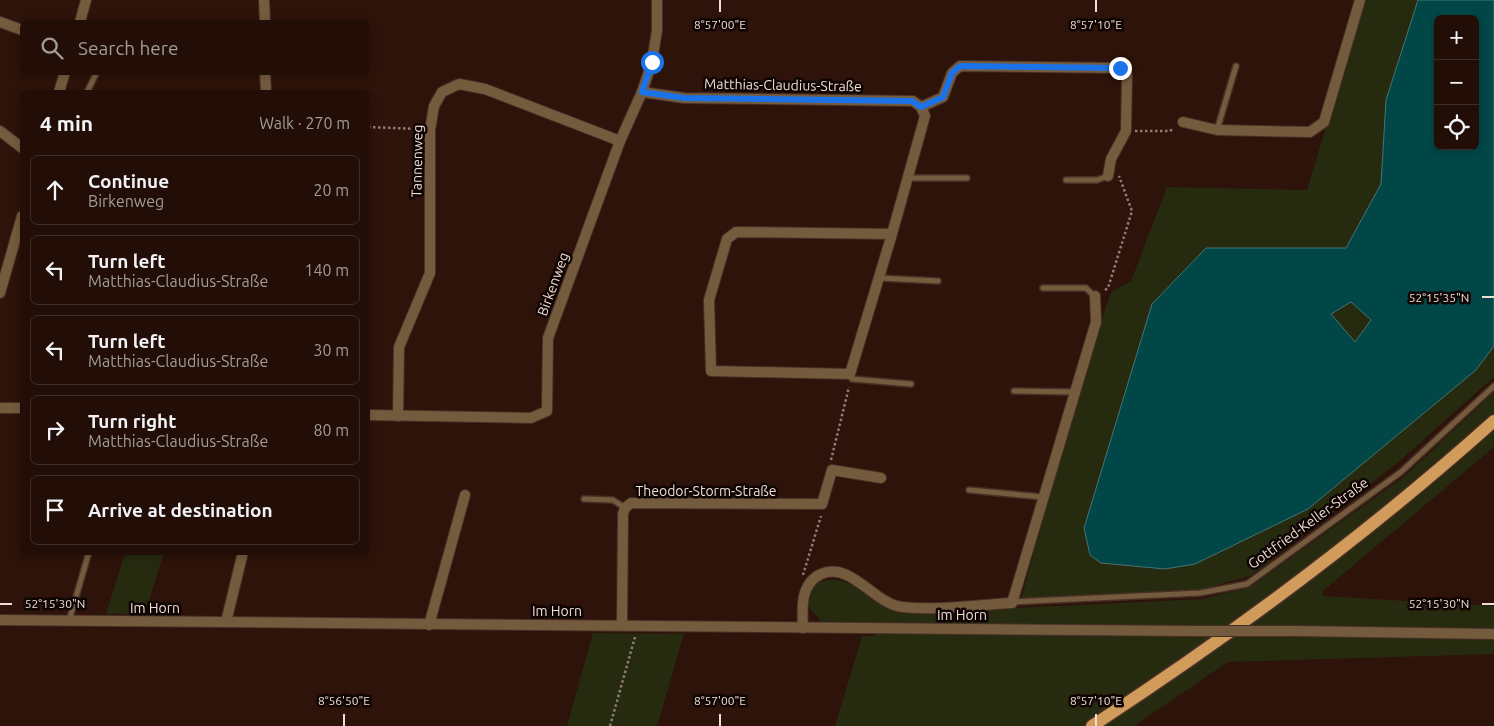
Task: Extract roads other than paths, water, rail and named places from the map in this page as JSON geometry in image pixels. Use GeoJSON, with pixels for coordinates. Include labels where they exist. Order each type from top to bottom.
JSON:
{"type":"FeatureCollection","features":[{"type":"Feature","properties":{"kind":"main road"},"geometry":{"type":"LineString","coordinates":[[1092,726],[1186,663],[1330,557],[1451,460],[1494,421]]}},
{"type":"Feature","properties":{"kind":"street"},"geometry":{"type":"LineString","coordinates":[[81,20],[86,0]]}},
{"type":"Feature","properties":{"kind":"street"},"geometry":{"type":"LineString","coordinates":[[264,0],[265,20]]}},
{"type":"Feature","properties":{"kind":"street","name":"Birkenweg"},"geometry":{"type":"LineString","coordinates":[[370,415],[531,418],[547,411],[548,338],[620,141],[642,92],[652,62],[657,30],[656,0]]}},
{"type":"Feature","properties":{"kind":"street"},"geometry":{"type":"LineString","coordinates":[[1183,122],[1217,130],[1310,132],[1324,122],[1360,0]]}},
{"type":"Feature","properties":{"kind":"street"},"geometry":{"type":"LineString","coordinates":[[0,22],[20,29]]}},
{"type":"Feature","properties":{"kind":"street"},"geometry":{"type":"LineString","coordinates":[[892,234],[736,232],[727,239],[709,300],[711,371],[851,376],[879,278],[892,234],[908,178],[925,116],[921,107],[943,97],[952,73],[960,66],[1120,68],[1127,75],[1126,131],[1111,159],[1108,176]]}},
{"type":"Feature","properties":{"kind":"street"},"geometry":{"type":"LineString","coordinates":[[60,90],[64,75]]}},
{"type":"Feature","properties":{"kind":"street"},"geometry":{"type":"LineString","coordinates":[[266,75],[266,90]]}},
{"type":"Feature","properties":{"kind":"street","name":"Tannenweg"},"geometry":{"type":"LineString","coordinates":[[398,416],[400,347],[430,273],[430,130],[434,106],[442,92],[459,84],[485,89],[620,141]]}},
{"type":"Feature","properties":{"kind":"street","name":"Matthias-Claudius-Straße"},"geometry":{"type":"LineString","coordinates":[[642,92],[684,98],[912,101],[921,107]]}},
{"type":"Feature","properties":{"kind":"street"},"geometry":{"type":"LineString","coordinates":[[0,131],[20,146]]}},
{"type":"Feature","properties":{"kind":"street"},"geometry":{"type":"LineString","coordinates":[[0,293],[17,253],[20,231]]}},
{"type":"Feature","properties":{"kind":"street"},"geometry":{"type":"LineString","coordinates":[[1012,602],[1096,322],[1095,296]]}},
{"type":"Feature","properties":{"kind":"street"},"geometry":{"type":"LineString","coordinates":[[0,408],[20,408]]}},
{"type":"Feature","properties":{"kind":"street","name":"Theodor-Storm-Straße"},"geometry":{"type":"LineString","coordinates":[[622,625],[624,508],[631,503],[822,504],[832,470],[881,478]]}},
{"type":"Feature","properties":{"kind":"street"},"geometry":{"type":"LineString","coordinates":[[429,625],[465,495]]}},
{"type":"Feature","properties":{"kind":"street"},"geometry":{"type":"LineString","coordinates":[[226,622],[242,555]]}},
{"type":"Feature","properties":{"kind":"street","name":"Gottfried-Keller-Straße"},"geometry":{"type":"LineString","coordinates":[[803,628],[803,600],[807,585],[813,578],[825,572],[840,573],[864,585],[878,597],[900,607],[941,608],[1012,602]]}},
{"type":"Feature","properties":{"kind":"street","name":"Im Horn"},"geometry":{"type":"LineString","coordinates":[[0,620],[1494,634]]}},
{"type":"Feature","properties":{"kind":"lane"},"geometry":{"type":"LineString","coordinates":[[1217,130],[1236,66]]}},
{"type":"Feature","properties":{"kind":"lane"},"geometry":{"type":"LineString","coordinates":[[88,90],[96,75]]}},
{"type":"Feature","properties":{"kind":"lane"},"geometry":{"type":"LineString","coordinates":[[1066,180],[1097,180],[1108,176]]}},
{"type":"Feature","properties":{"kind":"lane"},"geometry":{"type":"LineString","coordinates":[[908,178],[967,178]]}},
{"type":"Feature","properties":{"kind":"lane"},"geometry":{"type":"LineString","coordinates":[[879,278],[938,281]]}},
{"type":"Feature","properties":{"kind":"lane"},"geometry":{"type":"LineString","coordinates":[[1043,288],[1086,288],[1095,296]]}},
{"type":"Feature","properties":{"kind":"lane"},"geometry":{"type":"LineString","coordinates":[[851,376],[912,384]]}},
{"type":"Feature","properties":{"kind":"lane","name":"Gottfried-Keller-Straße"},"geometry":{"type":"LineString","coordinates":[[1012,602],[1200,593],[1248,584],[1401,472],[1494,386]]}},
{"type":"Feature","properties":{"kind":"lane"},"geometry":{"type":"LineString","coordinates":[[1014,390],[1074,392]]}},
{"type":"Feature","properties":{"kind":"lane"},"geometry":{"type":"LineString","coordinates":[[969,490],[1043,497]]}},
{"type":"Feature","properties":{"kind":"lane"},"geometry":{"type":"LineString","coordinates":[[584,499],[613,500],[624,508]]}},
{"type":"Feature","properties":{"kind":"lane"},"geometry":{"type":"LineString","coordinates":[[69,621],[88,555]]}},
{"type":"Feature","properties":{"kind":"water"},"geometry":{"type":"Polygon","coordinates":[[[1418,0],[1494,0],[1494,346],[1476,370],[1308,509],[1195,564],[1165,569],[1101,563],[1090,555],[1084,528],[1152,304],[1206,248],[1346,248],[1381,184],[1386,100],[1418,0]],[[1351,302],[1331,314],[1355,342],[1371,320],[1351,302]]]}}]}
